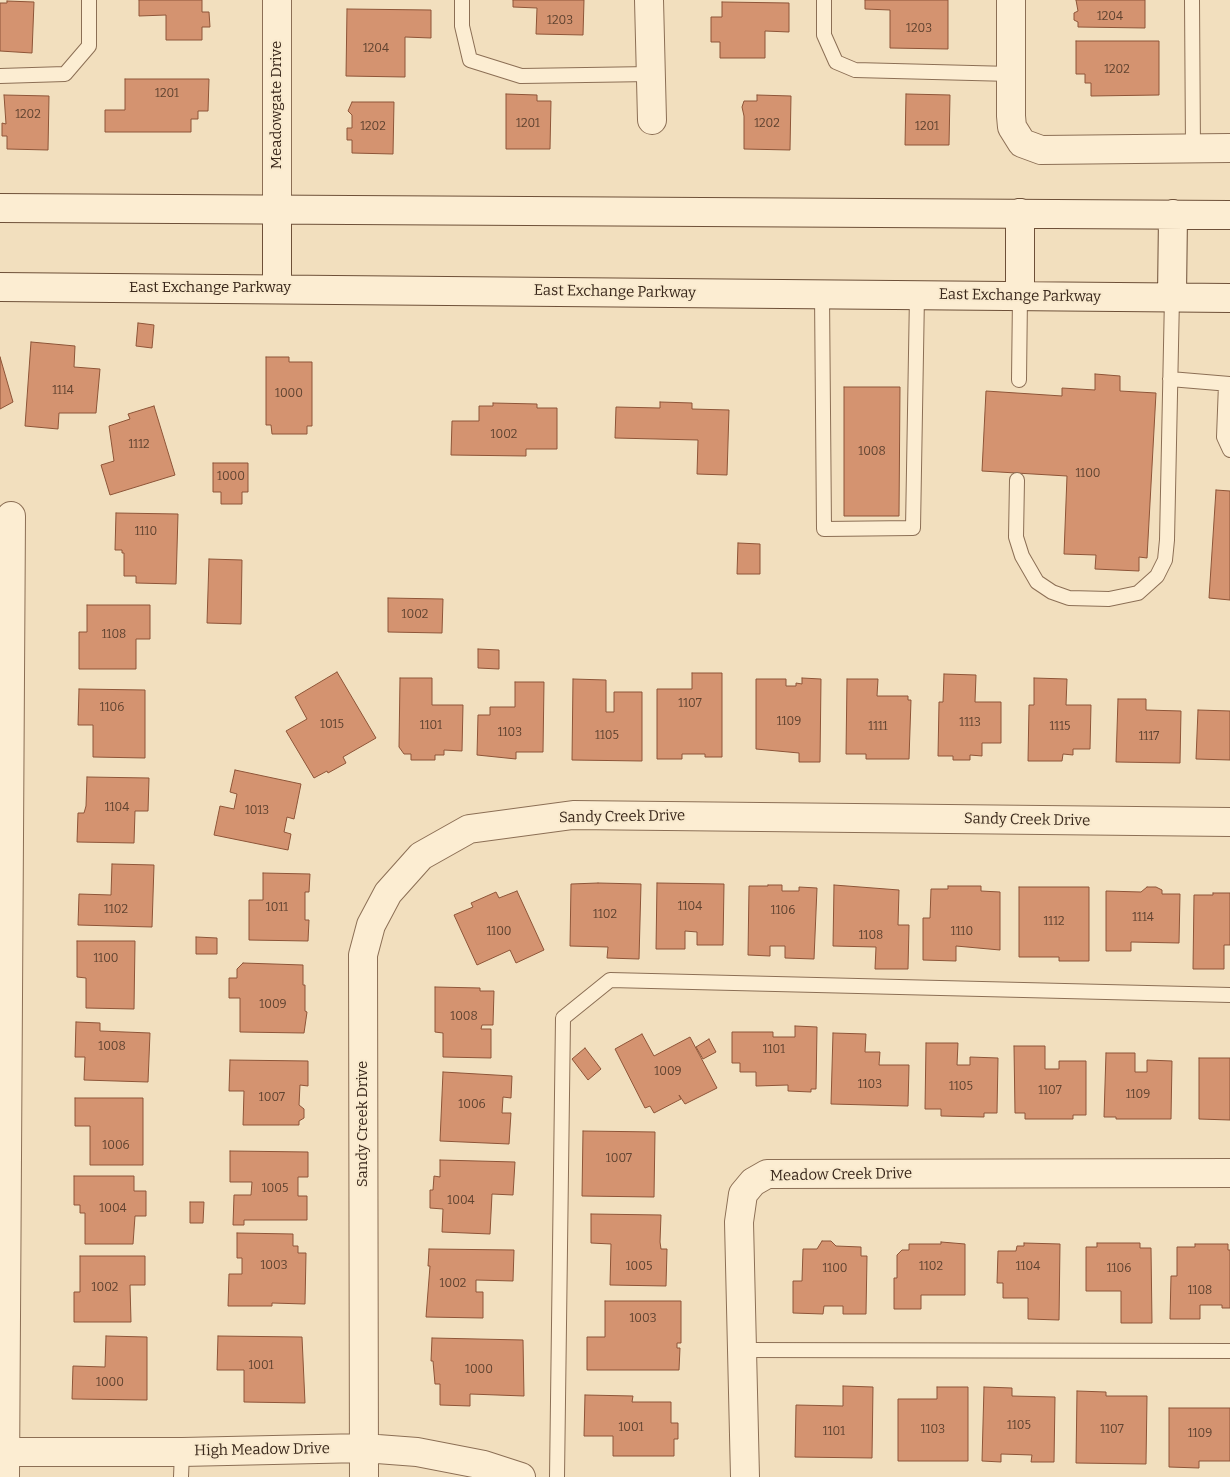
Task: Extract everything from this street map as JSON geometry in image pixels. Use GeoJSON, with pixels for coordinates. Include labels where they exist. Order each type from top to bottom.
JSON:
{"type":"FeatureCollection","features":[{"type":"Feature","properties":{"kind":"street","name":"Meadowgate Drive"},"geometry":{"type":"LineString","coordinates":[[277,0],[277,289]]}},
{"type":"Feature","properties":{"kind":"street"},"geometry":{"type":"LineString","coordinates":[[649,0],[652,120]]}},
{"type":"Feature","properties":{"kind":"street"},"geometry":{"type":"LineString","coordinates":[[1011,0],[1012,127],[1022,143],[1041,150],[1230,148]]}},
{"type":"Feature","properties":{"kind":"street"},"geometry":{"type":"LineString","coordinates":[[0,208],[1230,214]]}},
{"type":"Feature","properties":{"kind":"street"},"geometry":{"type":"LineString","coordinates":[[1020,213],[1020,296]]}},
{"type":"Feature","properties":{"kind":"street"},"geometry":{"type":"LineString","coordinates":[[1172,297],[1173,214]]}},
{"type":"Feature","properties":{"kind":"street","name":"East Exchange Parkway"},"geometry":{"type":"LineString","coordinates":[[0,287],[1230,298]]}},
{"type":"Feature","properties":{"kind":"street"},"geometry":{"type":"LineString","coordinates":[[4,1460],[11,516]]}},
{"type":"Feature","properties":{"kind":"street","name":"Sandy Creek Drive"},"geometry":{"type":"LineString","coordinates":[[364,1477],[363,955],[371,925],[388,893],[421,856],[469,829],[573,815],[1230,822]]}},
{"type":"Feature","properties":{"kind":"street","name":"Meadow Creek Drive"},"geometry":{"type":"LineString","coordinates":[[745,1477],[739,1222],[742,1194],[753,1182],[767,1174],[1230,1173]]}},
{"type":"Feature","properties":{"kind":"street","name":"High Meadow Drive"},"geometry":{"type":"LineString","coordinates":[[4,1460],[182,1465],[364,1448],[417,1452],[484,1464],[522,1477]]}},
{"type":"Feature","properties":{"kind":"lane"},"geometry":{"type":"LineString","coordinates":[[0,76],[65,74],[89,46],[89,0]]}},
{"type":"Feature","properties":{"kind":"lane"},"geometry":{"type":"LineString","coordinates":[[462,0],[462,26],[470,60],[521,76],[651,74]]}},
{"type":"Feature","properties":{"kind":"lane"},"geometry":{"type":"LineString","coordinates":[[824,0],[824,35],[836,62],[856,70],[1011,74]]}},
{"type":"Feature","properties":{"kind":"lane"},"geometry":{"type":"LineString","coordinates":[[1192,0],[1192,148]]}},
{"type":"Feature","properties":{"kind":"lane"},"geometry":{"type":"LineString","coordinates":[[822,294],[824,529],[913,528],[917,295]]}},
{"type":"Feature","properties":{"kind":"lane"},"geometry":{"type":"LineString","coordinates":[[1019,380],[1020,296]]}},
{"type":"Feature","properties":{"kind":"lane"},"geometry":{"type":"LineString","coordinates":[[1017,480],[1016,537],[1022,556],[1037,582],[1052,592],[1069,598],[1109,599],[1138,593],[1157,576],[1164,560],[1172,297]]}},
{"type":"Feature","properties":{"kind":"lane"},"geometry":{"type":"LineString","coordinates":[[1170,379],[1228,384],[1224,437],[1230,450]]}},
{"type":"Feature","properties":{"kind":"lane"},"geometry":{"type":"LineString","coordinates":[[558,1477],[563,1018],[610,980],[1230,995]]}},
{"type":"Feature","properties":{"kind":"lane"},"geometry":{"type":"LineString","coordinates":[[742,1350],[1230,1352]]}},
{"type":"Feature","properties":{"kind":"building"},"geometry":{"type":"Polygon","coordinates":[[[139,0],[202,0],[202,12],[209,12],[210,27],[202,27],[202,40],[166,40],[166,15],[139,16],[139,0]]]}},
{"type":"Feature","properties":{"kind":"building"},"geometry":{"type":"Polygon","coordinates":[[[513,0],[584,0],[583,35],[536,34],[537,8],[513,7],[513,0]]]}},
{"type":"Feature","properties":{"kind":"building"},"geometry":{"type":"Polygon","coordinates":[[[865,0],[948,0],[948,49],[890,48],[890,10],[865,9],[865,0]]]}},
{"type":"Feature","properties":{"kind":"building"},"geometry":{"type":"Polygon","coordinates":[[[1076,0],[1145,0],[1145,28],[1078,27],[1078,22],[1074,20],[1074,13],[1078,11],[1076,0]]]}},
{"type":"Feature","properties":{"kind":"building"},"geometry":{"type":"Polygon","coordinates":[[[7,1],[34,2],[32,53],[0,51],[0,3],[7,3],[7,1]]]}},
{"type":"Feature","properties":{"kind":"building"},"geometry":{"type":"Polygon","coordinates":[[[722,2],[789,3],[789,32],[765,31],[765,58],[720,58],[720,42],[711,42],[711,17],[722,17],[722,2]]]}},
{"type":"Feature","properties":{"kind":"building"},"geometry":{"type":"Polygon","coordinates":[[[347,9],[431,10],[431,38],[405,37],[405,77],[346,76],[347,9]]]}},
{"type":"Feature","properties":{"kind":"building"},"geometry":{"type":"Polygon","coordinates":[[[1076,41],[1159,41],[1159,95],[1091,96],[1091,83],[1085,83],[1085,74],[1076,74],[1076,41]]]}},
{"type":"Feature","properties":{"kind":"building"},"geometry":{"type":"Polygon","coordinates":[[[125,79],[209,79],[208,111],[198,111],[198,119],[191,119],[191,132],[105,132],[105,110],[125,110],[125,79]]]}},
{"type":"Feature","properties":{"kind":"building"},"geometry":{"type":"Polygon","coordinates":[[[506,94],[537,95],[537,101],[551,101],[550,149],[506,149],[506,94]]]}},
{"type":"Feature","properties":{"kind":"building"},"geometry":{"type":"Polygon","coordinates":[[[906,94],[950,95],[949,145],[905,145],[906,94]]]}},
{"type":"Feature","properties":{"kind":"building"},"geometry":{"type":"Polygon","coordinates":[[[4,95],[49,96],[48,150],[7,149],[7,136],[2,136],[2,123],[6,124],[4,95]]]}},
{"type":"Feature","properties":{"kind":"building"},"geometry":{"type":"Polygon","coordinates":[[[757,95],[791,96],[790,150],[744,149],[744,116],[742,107],[744,101],[757,101],[757,95]]]}},
{"type":"Feature","properties":{"kind":"building"},"geometry":{"type":"Polygon","coordinates":[[[352,102],[394,102],[393,154],[352,153],[352,140],[347,140],[347,128],[352,128],[352,115],[348,111],[352,102]]]}},
{"type":"Feature","properties":{"kind":"building"},"geometry":{"type":"Polygon","coordinates":[[[138,323],[154,325],[152,348],[136,346],[138,323]]]}},
{"type":"Feature","properties":{"kind":"building"},"geometry":{"type":"Polygon","coordinates":[[[31,342],[75,346],[74,367],[100,369],[96,413],[59,413],[58,429],[25,426],[31,342]]]}},
{"type":"Feature","properties":{"kind":"building"},"geometry":{"type":"Polygon","coordinates":[[[0,357],[13,402],[0,409],[0,357]]]}},
{"type":"Feature","properties":{"kind":"building"},"geometry":{"type":"Polygon","coordinates":[[[266,357],[289,357],[289,362],[312,362],[312,426],[307,426],[307,434],[272,434],[271,425],[266,425],[266,357]]]}},
{"type":"Feature","properties":{"kind":"building"},"geometry":{"type":"Polygon","coordinates":[[[1095,374],[1120,376],[1120,391],[1156,393],[1147,558],[1139,557],[1139,571],[1095,569],[1096,555],[1064,554],[1067,476],[982,471],[986,391],[1062,396],[1062,388],[1095,390],[1095,374]]]}},
{"type":"Feature","properties":{"kind":"building"},"geometry":{"type":"Polygon","coordinates":[[[844,387],[900,387],[899,516],[844,516],[844,387]]]}},
{"type":"Feature","properties":{"kind":"building"},"geometry":{"type":"Polygon","coordinates":[[[660,402],[692,403],[692,409],[729,410],[727,475],[697,474],[698,440],[615,438],[616,407],[660,408],[660,402]]]}},
{"type":"Feature","properties":{"kind":"building"},"geometry":{"type":"Polygon","coordinates":[[[493,403],[537,404],[537,408],[557,408],[557,449],[526,449],[526,456],[451,455],[452,421],[479,421],[479,406],[493,406],[493,403]]]}},
{"type":"Feature","properties":{"kind":"building"},"geometry":{"type":"Polygon","coordinates":[[[154,406],[175,475],[110,495],[101,465],[114,461],[109,426],[130,419],[128,414],[154,406]]]}},
{"type":"Feature","properties":{"kind":"building"},"geometry":{"type":"Polygon","coordinates":[[[213,463],[248,463],[248,492],[242,492],[242,504],[221,504],[221,492],[213,492],[213,463]]]}},
{"type":"Feature","properties":{"kind":"building"},"geometry":{"type":"Polygon","coordinates":[[[1216,490],[1230,491],[1230,600],[1209,598],[1216,490]]]}},
{"type":"Feature","properties":{"kind":"building"},"geometry":{"type":"Polygon","coordinates":[[[116,513],[178,514],[176,584],[136,583],[136,576],[124,576],[124,553],[122,553],[122,550],[115,550],[116,513]]]}},
{"type":"Feature","properties":{"kind":"building"},"geometry":{"type":"Polygon","coordinates":[[[738,543],[760,544],[760,574],[737,574],[738,543]]]}},
{"type":"Feature","properties":{"kind":"building"},"geometry":{"type":"Polygon","coordinates":[[[209,559],[242,560],[241,624],[207,623],[209,559]]]}},
{"type":"Feature","properties":{"kind":"building"},"geometry":{"type":"Polygon","coordinates":[[[388,598],[443,599],[442,633],[388,632],[388,598]]]}},
{"type":"Feature","properties":{"kind":"building"},"geometry":{"type":"Polygon","coordinates":[[[87,605],[150,605],[150,639],[136,639],[136,669],[79,669],[79,632],[87,632],[87,605]]]}},
{"type":"Feature","properties":{"kind":"building"},"geometry":{"type":"Polygon","coordinates":[[[478,649],[499,650],[499,669],[478,668],[478,649]]]}},
{"type":"Feature","properties":{"kind":"building"},"geometry":{"type":"Polygon","coordinates":[[[337,672],[376,738],[343,757],[346,763],[314,778],[286,731],[307,719],[295,697],[337,672]]]}},
{"type":"Feature","properties":{"kind":"building"},"geometry":{"type":"Polygon","coordinates":[[[692,673],[722,673],[722,757],[705,757],[705,754],[682,754],[682,759],[657,759],[657,689],[692,689],[692,673]]]}},
{"type":"Feature","properties":{"kind":"building"},"geometry":{"type":"Polygon","coordinates":[[[944,674],[976,675],[975,702],[1001,702],[1001,743],[982,743],[982,756],[970,755],[970,760],[953,760],[953,756],[938,756],[939,702],[943,702],[944,674]]]}},
{"type":"Feature","properties":{"kind":"building"},"geometry":{"type":"Polygon","coordinates":[[[400,678],[432,678],[432,705],[463,705],[462,751],[444,750],[444,755],[435,755],[435,760],[411,760],[411,754],[404,754],[399,747],[400,678]]]}},
{"type":"Feature","properties":{"kind":"building"},"geometry":{"type":"Polygon","coordinates":[[[802,678],[821,679],[820,762],[799,762],[799,753],[756,749],[756,679],[786,679],[786,686],[796,686],[796,683],[802,684],[802,678]]]}},
{"type":"Feature","properties":{"kind":"building"},"geometry":{"type":"Polygon","coordinates":[[[1034,678],[1067,679],[1066,705],[1091,705],[1090,749],[1073,749],[1073,755],[1063,754],[1062,761],[1028,761],[1029,705],[1034,705],[1034,678]]]}},
{"type":"Feature","properties":{"kind":"building"},"geometry":{"type":"Polygon","coordinates":[[[573,679],[606,680],[606,712],[614,712],[614,692],[642,692],[642,761],[572,760],[573,679]]]}},
{"type":"Feature","properties":{"kind":"building"},"geometry":{"type":"Polygon","coordinates":[[[847,679],[878,679],[877,696],[908,696],[908,700],[911,700],[909,759],[866,759],[866,754],[846,754],[847,679]]]}},
{"type":"Feature","properties":{"kind":"building"},"geometry":{"type":"Polygon","coordinates":[[[515,682],[544,682],[543,752],[516,752],[516,759],[477,755],[478,715],[490,715],[490,707],[515,707],[515,682]]]}},
{"type":"Feature","properties":{"kind":"building"},"geometry":{"type":"Polygon","coordinates":[[[79,689],[145,690],[145,758],[93,757],[93,725],[78,725],[79,689]]]}},
{"type":"Feature","properties":{"kind":"building"},"geometry":{"type":"Polygon","coordinates":[[[1118,699],[1146,699],[1146,710],[1181,711],[1180,763],[1116,762],[1118,699]]]}},
{"type":"Feature","properties":{"kind":"building"},"geometry":{"type":"Polygon","coordinates":[[[1198,710],[1230,711],[1230,760],[1196,759],[1198,710]]]}},
{"type":"Feature","properties":{"kind":"building"},"geometry":{"type":"Polygon","coordinates":[[[235,770],[301,784],[294,819],[287,817],[284,832],[291,834],[288,850],[214,835],[220,806],[234,809],[237,794],[230,792],[235,770]]]}},
{"type":"Feature","properties":{"kind":"building"},"geometry":{"type":"Polygon","coordinates":[[[87,777],[149,778],[148,811],[135,811],[134,843],[77,842],[78,813],[84,813],[86,806],[87,777]]]}},
{"type":"Feature","properties":{"kind":"building"},"geometry":{"type":"Polygon","coordinates":[[[112,864],[154,865],[152,927],[78,925],[79,894],[111,895],[112,864]]]}},
{"type":"Feature","properties":{"kind":"building"},"geometry":{"type":"Polygon","coordinates":[[[263,873],[310,874],[309,892],[305,892],[305,920],[309,920],[308,941],[249,940],[249,900],[263,900],[263,873]]]}},
{"type":"Feature","properties":{"kind":"building"},"geometry":{"type":"Polygon","coordinates":[[[657,883],[724,884],[723,945],[697,945],[697,932],[685,931],[685,949],[656,949],[657,883]]]}},
{"type":"Feature","properties":{"kind":"building"},"geometry":{"type":"Polygon","coordinates":[[[571,884],[641,884],[639,959],[607,958],[608,947],[570,946],[571,884]]]}},
{"type":"Feature","properties":{"kind":"building"},"geometry":{"type":"Polygon","coordinates":[[[782,885],[782,891],[799,891],[799,887],[817,888],[814,959],[785,958],[785,946],[770,946],[770,956],[748,955],[749,886],[782,885]]]}},
{"type":"Feature","properties":{"kind":"building"},"geometry":{"type":"Polygon","coordinates":[[[834,885],[899,890],[898,925],[909,925],[908,969],[875,969],[876,947],[833,946],[834,885]]]}},
{"type":"Feature","properties":{"kind":"building"},"geometry":{"type":"Polygon","coordinates":[[[948,886],[981,886],[981,891],[1000,892],[1000,950],[956,946],[956,961],[923,960],[923,918],[930,918],[931,889],[948,889],[948,886]]]}},
{"type":"Feature","properties":{"kind":"building"},"geometry":{"type":"Polygon","coordinates":[[[1019,887],[1089,887],[1089,961],[1059,961],[1059,957],[1019,957],[1019,887]]]}},
{"type":"Feature","properties":{"kind":"building"},"geometry":{"type":"Polygon","coordinates":[[[1147,887],[1156,887],[1162,890],[1162,894],[1180,894],[1179,943],[1131,942],[1131,951],[1106,951],[1106,891],[1141,892],[1147,887]]]}},
{"type":"Feature","properties":{"kind":"building"},"geometry":{"type":"Polygon","coordinates":[[[517,891],[544,950],[516,963],[510,950],[477,965],[454,915],[473,907],[471,903],[496,892],[499,898],[517,891]]]}},
{"type":"Feature","properties":{"kind":"building"},"geometry":{"type":"Polygon","coordinates":[[[1213,893],[1230,893],[1230,945],[1224,945],[1224,969],[1193,969],[1194,895],[1213,895],[1213,893]]]}},
{"type":"Feature","properties":{"kind":"building"},"geometry":{"type":"Polygon","coordinates":[[[196,937],[217,938],[217,954],[196,954],[196,937]]]}},
{"type":"Feature","properties":{"kind":"building"},"geometry":{"type":"Polygon","coordinates":[[[77,941],[135,941],[134,1009],[86,1008],[86,978],[77,977],[77,941]]]}},
{"type":"Feature","properties":{"kind":"building"},"geometry":{"type":"Polygon","coordinates":[[[243,963],[303,965],[305,1011],[307,1012],[304,1033],[240,1032],[240,998],[229,998],[229,978],[237,978],[237,969],[243,963]]]}},
{"type":"Feature","properties":{"kind":"building"},"geometry":{"type":"Polygon","coordinates":[[[435,987],[480,988],[480,991],[494,991],[493,1025],[482,1025],[481,1029],[491,1029],[491,1058],[443,1057],[443,1033],[435,1032],[435,987]]]}},
{"type":"Feature","properties":{"kind":"building"},"geometry":{"type":"Polygon","coordinates":[[[76,1022],[100,1023],[100,1031],[150,1033],[148,1082],[84,1080],[85,1057],[75,1057],[76,1022]]]}},
{"type":"Feature","properties":{"kind":"building"},"geometry":{"type":"Polygon","coordinates":[[[795,1026],[817,1027],[816,1089],[811,1089],[811,1092],[788,1091],[788,1085],[756,1086],[756,1072],[740,1072],[740,1063],[732,1063],[732,1032],[773,1032],[773,1037],[795,1037],[795,1026]]]}},
{"type":"Feature","properties":{"kind":"building"},"geometry":{"type":"Polygon","coordinates":[[[833,1033],[866,1034],[865,1052],[880,1052],[879,1065],[909,1065],[908,1106],[831,1104],[833,1033]]]}},
{"type":"Feature","properties":{"kind":"building"},"geometry":{"type":"Polygon","coordinates":[[[642,1034],[654,1056],[690,1037],[717,1088],[685,1104],[679,1095],[681,1099],[654,1113],[650,1106],[645,1108],[615,1049],[642,1034]]]}},
{"type":"Feature","properties":{"kind":"building"},"geometry":{"type":"Polygon","coordinates":[[[709,1039],[716,1052],[703,1059],[696,1047],[709,1039]]]}},
{"type":"Feature","properties":{"kind":"building"},"geometry":{"type":"Polygon","coordinates":[[[926,1043],[958,1043],[957,1065],[970,1065],[970,1057],[998,1058],[997,1113],[984,1113],[984,1117],[941,1116],[941,1109],[925,1109],[926,1043]]]}},
{"type":"Feature","properties":{"kind":"building"},"geometry":{"type":"Polygon","coordinates":[[[1014,1046],[1045,1046],[1045,1069],[1059,1069],[1059,1061],[1086,1061],[1086,1115],[1073,1115],[1073,1119],[1025,1119],[1025,1113],[1015,1113],[1014,1046]]]}},
{"type":"Feature","properties":{"kind":"building"},"geometry":{"type":"Polygon","coordinates":[[[585,1048],[601,1069],[588,1080],[572,1059],[585,1048]]]}},
{"type":"Feature","properties":{"kind":"building"},"geometry":{"type":"Polygon","coordinates":[[[1106,1053],[1135,1053],[1135,1072],[1147,1072],[1147,1060],[1172,1061],[1171,1119],[1116,1119],[1116,1117],[1104,1117],[1106,1053]]]}},
{"type":"Feature","properties":{"kind":"building"},"geometry":{"type":"Polygon","coordinates":[[[1199,1058],[1230,1058],[1230,1120],[1199,1119],[1199,1058]]]}},
{"type":"Feature","properties":{"kind":"building"},"geometry":{"type":"Polygon","coordinates":[[[230,1060],[308,1061],[308,1086],[300,1085],[299,1105],[304,1109],[304,1118],[299,1121],[299,1125],[243,1125],[244,1091],[229,1091],[230,1060]]]}},
{"type":"Feature","properties":{"kind":"building"},"geometry":{"type":"Polygon","coordinates":[[[443,1072],[512,1076],[511,1098],[503,1097],[502,1113],[511,1113],[509,1144],[440,1141],[443,1072]]]}},
{"type":"Feature","properties":{"kind":"building"},"geometry":{"type":"Polygon","coordinates":[[[75,1098],[143,1098],[143,1165],[90,1165],[90,1126],[75,1126],[75,1098]]]}},
{"type":"Feature","properties":{"kind":"building"},"geometry":{"type":"Polygon","coordinates":[[[583,1131],[655,1132],[654,1197],[582,1196],[583,1131]]]}},
{"type":"Feature","properties":{"kind":"building"},"geometry":{"type":"Polygon","coordinates":[[[230,1151],[308,1152],[308,1177],[298,1177],[298,1196],[307,1196],[307,1220],[244,1220],[244,1225],[233,1225],[234,1195],[251,1195],[252,1182],[230,1182],[230,1151]]]}},
{"type":"Feature","properties":{"kind":"building"},"geometry":{"type":"Polygon","coordinates":[[[440,1160],[515,1162],[513,1195],[492,1194],[490,1234],[442,1232],[443,1209],[430,1208],[430,1190],[433,1190],[434,1176],[440,1177],[440,1160]]]}},
{"type":"Feature","properties":{"kind":"building"},"geometry":{"type":"Polygon","coordinates":[[[74,1176],[134,1176],[134,1191],[146,1191],[146,1216],[135,1216],[133,1244],[85,1244],[85,1213],[80,1213],[80,1205],[74,1205],[74,1176]]]}},
{"type":"Feature","properties":{"kind":"building"},"geometry":{"type":"Polygon","coordinates":[[[190,1202],[204,1202],[203,1223],[190,1223],[190,1202]]]}},
{"type":"Feature","properties":{"kind":"building"},"geometry":{"type":"Polygon","coordinates":[[[591,1214],[661,1215],[661,1249],[667,1249],[666,1286],[610,1285],[611,1244],[591,1243],[591,1214]]]}},
{"type":"Feature","properties":{"kind":"building"},"geometry":{"type":"Polygon","coordinates":[[[237,1233],[293,1234],[293,1246],[298,1246],[298,1253],[306,1253],[305,1304],[272,1303],[272,1306],[228,1306],[229,1274],[242,1274],[242,1258],[237,1258],[237,1233]]]}},
{"type":"Feature","properties":{"kind":"building"},"geometry":{"type":"Polygon","coordinates":[[[822,1241],[831,1241],[836,1246],[861,1247],[861,1256],[867,1256],[866,1314],[843,1314],[843,1306],[824,1306],[823,1314],[793,1313],[793,1281],[802,1281],[803,1249],[817,1249],[822,1241]]]}},
{"type":"Feature","properties":{"kind":"building"},"geometry":{"type":"Polygon","coordinates":[[[941,1242],[965,1244],[965,1295],[921,1295],[921,1309],[894,1309],[894,1278],[897,1278],[897,1255],[902,1250],[909,1250],[909,1244],[941,1244],[941,1242]]]}},
{"type":"Feature","properties":{"kind":"building"},"geometry":{"type":"Polygon","coordinates":[[[1024,1243],[1060,1244],[1059,1320],[1028,1319],[1028,1298],[1003,1298],[1003,1283],[997,1283],[998,1251],[1016,1251],[1017,1246],[1024,1246],[1024,1243]]]}},
{"type":"Feature","properties":{"kind":"building"},"geometry":{"type":"Polygon","coordinates":[[[1097,1243],[1140,1243],[1140,1248],[1151,1248],[1152,1323],[1121,1323],[1121,1291],[1086,1291],[1086,1247],[1097,1247],[1097,1243]]]}},
{"type":"Feature","properties":{"kind":"building"},"geometry":{"type":"Polygon","coordinates":[[[1195,1244],[1228,1244],[1228,1250],[1230,1250],[1230,1308],[1222,1308],[1222,1305],[1200,1305],[1200,1319],[1170,1319],[1171,1276],[1177,1276],[1177,1247],[1195,1247],[1195,1244]]]}},
{"type":"Feature","properties":{"kind":"building"},"geometry":{"type":"Polygon","coordinates":[[[429,1249],[514,1250],[513,1281],[476,1280],[476,1292],[483,1292],[483,1318],[426,1317],[430,1266],[428,1266],[429,1249]]]}},
{"type":"Feature","properties":{"kind":"building"},"geometry":{"type":"Polygon","coordinates":[[[80,1256],[145,1256],[145,1285],[130,1285],[131,1322],[74,1322],[74,1292],[80,1292],[80,1256]]]}},
{"type":"Feature","properties":{"kind":"building"},"geometry":{"type":"Polygon","coordinates":[[[605,1301],[681,1301],[681,1343],[677,1343],[677,1348],[680,1348],[679,1370],[587,1370],[587,1337],[605,1337],[605,1301]]]}},
{"type":"Feature","properties":{"kind":"building"},"geometry":{"type":"Polygon","coordinates":[[[106,1336],[147,1337],[147,1400],[72,1399],[73,1366],[105,1367],[106,1336]]]}},
{"type":"Feature","properties":{"kind":"building"},"geometry":{"type":"Polygon","coordinates":[[[218,1336],[302,1337],[305,1403],[244,1402],[244,1370],[217,1370],[218,1336]]]}},
{"type":"Feature","properties":{"kind":"building"},"geometry":{"type":"Polygon","coordinates":[[[432,1338],[523,1340],[524,1396],[470,1394],[470,1406],[440,1405],[440,1384],[435,1384],[433,1361],[431,1361],[432,1338]]]}},
{"type":"Feature","properties":{"kind":"building"},"geometry":{"type":"Polygon","coordinates":[[[843,1386],[873,1387],[872,1458],[795,1457],[796,1405],[843,1406],[843,1386]]]}},
{"type":"Feature","properties":{"kind":"building"},"geometry":{"type":"Polygon","coordinates":[[[937,1387],[968,1387],[968,1461],[898,1461],[898,1399],[937,1399],[937,1387]]]}},
{"type":"Feature","properties":{"kind":"building"},"geometry":{"type":"Polygon","coordinates":[[[984,1387],[1012,1388],[1012,1396],[1055,1397],[1054,1462],[1031,1462],[1032,1455],[1001,1454],[1001,1462],[982,1461],[984,1387]]]}},
{"type":"Feature","properties":{"kind":"building"},"geometry":{"type":"Polygon","coordinates":[[[1077,1391],[1106,1392],[1106,1396],[1147,1396],[1146,1464],[1076,1463],[1077,1391]]]}},
{"type":"Feature","properties":{"kind":"building"},"geometry":{"type":"Polygon","coordinates":[[[585,1395],[633,1396],[632,1402],[671,1402],[671,1423],[678,1423],[678,1439],[674,1439],[674,1456],[613,1456],[613,1436],[584,1436],[585,1395]]]}},
{"type":"Feature","properties":{"kind":"building"},"geometry":{"type":"Polygon","coordinates":[[[1169,1408],[1230,1408],[1230,1461],[1199,1461],[1199,1468],[1169,1467],[1169,1408]]]}}]}
